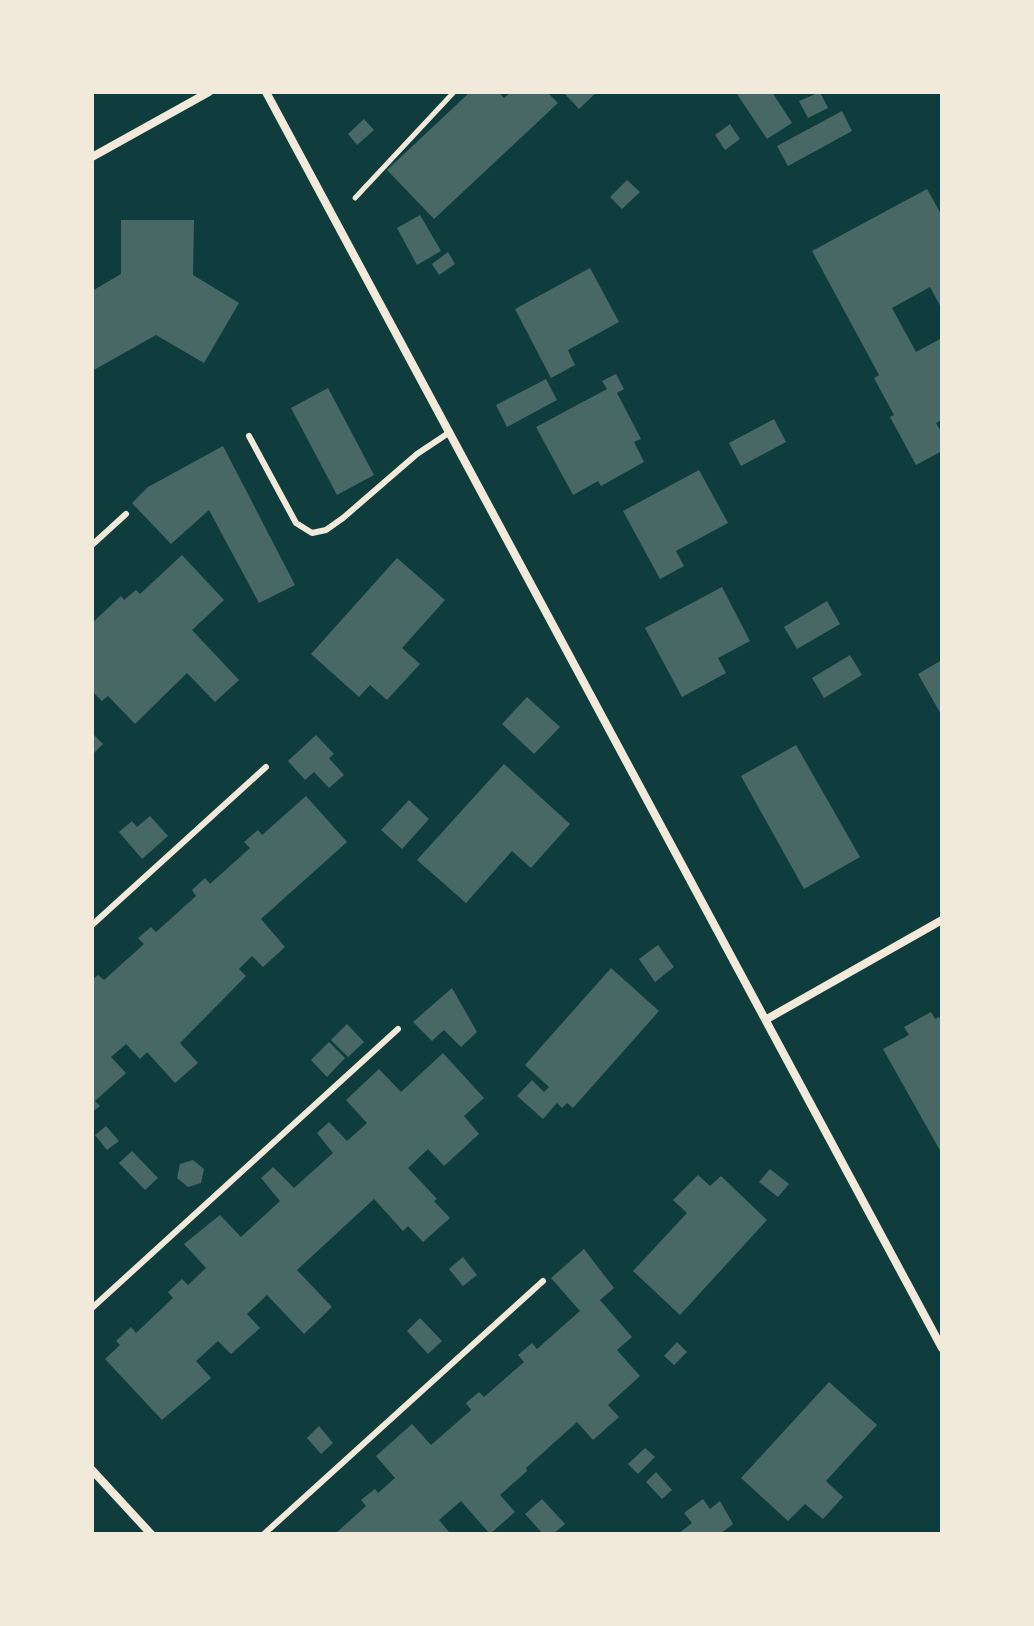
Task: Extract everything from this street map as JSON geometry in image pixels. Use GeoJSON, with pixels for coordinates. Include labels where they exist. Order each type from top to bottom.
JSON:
{"type":"FeatureCollection","features":[{"type":"Feature","properties":{"kind":"street"},"geometry":{"type":"LineString","coordinates":[[92,157],[209,92]]}},
{"type":"Feature","properties":{"kind":"street"},"geometry":{"type":"LineString","coordinates":[[266,92],[942,1348]]}},
{"type":"Feature","properties":{"kind":"street"},"geometry":{"type":"LineString","coordinates":[[767,1019],[942,920]]}},
{"type":"Feature","properties":{"kind":"street"},"geometry":{"type":"LineString","coordinates":[[92,1470],[151,1534]]}},
{"type":"Feature","properties":{"kind":"lane"},"geometry":{"type":"LineString","coordinates":[[249,436],[296,523],[312,533],[326,530],[343,518],[417,454],[450,432]]}},
{"type":"Feature","properties":{"kind":"lane"},"geometry":{"type":"LineString","coordinates":[[92,545],[126,514]]}},
{"type":"Feature","properties":{"kind":"lane"},"geometry":{"type":"LineString","coordinates":[[92,925],[266,767]]}},
{"type":"Feature","properties":{"kind":"lane"},"geometry":{"type":"LineString","coordinates":[[92,1308],[398,1029]]}},
{"type":"Feature","properties":{"kind":"lane"},"geometry":{"type":"LineString","coordinates":[[264,1534],[543,1281]]}},
{"type":"Feature","properties":{"kind":"path"},"geometry":{"type":"LineString","coordinates":[[335,219],[454,92]]}},
{"type":"Feature","properties":{"kind":"building"},"geometry":{"type":"Polygon","coordinates":[[[470,92],[499,92],[504,98],[511,92],[547,92],[558,103],[434,219],[387,170],[470,92]]]}},
{"type":"Feature","properties":{"kind":"building"},"geometry":{"type":"Polygon","coordinates":[[[563,92],[597,92],[579,109],[563,92]]]}},
{"type":"Feature","properties":{"kind":"building"},"geometry":{"type":"Polygon","coordinates":[[[772,92],[792,123],[767,139],[737,94],[772,92]]]}},
{"type":"Feature","properties":{"kind":"building"},"geometry":{"type":"Polygon","coordinates":[[[820,92],[828,108],[808,118],[799,101],[820,92]]]}},
{"type":"Feature","properties":{"kind":"building"},"geometry":{"type":"Polygon","coordinates":[[[842,111],[852,131],[788,166],[777,146],[842,111]]]}},
{"type":"Feature","properties":{"kind":"building"},"geometry":{"type":"Polygon","coordinates":[[[364,119],[374,130],[357,145],[348,134],[364,119]]]}},
{"type":"Feature","properties":{"kind":"building"},"geometry":{"type":"Polygon","coordinates":[[[730,124],[740,139],[725,150],[715,135],[730,124]]]}},
{"type":"Feature","properties":{"kind":"building"},"geometry":{"type":"Polygon","coordinates":[[[627,180],[640,192],[622,209],[610,197],[627,180]]]}},
{"type":"Feature","properties":{"kind":"building"},"geometry":{"type":"Polygon","coordinates":[[[927,189],[942,216],[942,309],[930,287],[892,308],[916,352],[942,338],[942,420],[936,423],[942,433],[942,451],[916,465],[890,417],[894,415],[874,378],[879,375],[812,251],[927,189]]]}},
{"type":"Feature","properties":{"kind":"building"},"geometry":{"type":"Polygon","coordinates":[[[420,215],[441,251],[417,265],[397,228],[420,215]]]}},
{"type":"Feature","properties":{"kind":"building"},"geometry":{"type":"Polygon","coordinates":[[[121,220],[194,220],[193,275],[239,303],[204,363],[156,335],[92,371],[92,291],[121,274],[121,220]]]}},
{"type":"Feature","properties":{"kind":"building"},"geometry":{"type":"Polygon","coordinates":[[[448,252],[455,264],[439,275],[432,264],[448,252]]]}},
{"type":"Feature","properties":{"kind":"building"},"geometry":{"type":"Polygon","coordinates":[[[590,268],[619,322],[568,350],[575,365],[551,378],[515,309],[590,268]]]}},
{"type":"Feature","properties":{"kind":"building"},"geometry":{"type":"Polygon","coordinates":[[[616,374],[624,389],[617,393],[641,439],[634,442],[644,462],[601,486],[598,481],[573,495],[536,427],[607,389],[602,381],[616,374]]]}},
{"type":"Feature","properties":{"kind":"building"},"geometry":{"type":"Polygon","coordinates":[[[546,379],[557,400],[507,427],[496,405],[546,379]]]}},
{"type":"Feature","properties":{"kind":"building"},"geometry":{"type":"Polygon","coordinates":[[[328,388],[374,475],[337,495],[291,408],[328,388]]]}},
{"type":"Feature","properties":{"kind":"building"},"geometry":{"type":"Polygon","coordinates":[[[774,419],[786,442],[741,466],[729,443],[774,419]]]}},
{"type":"Feature","properties":{"kind":"building"},"geometry":{"type":"Polygon","coordinates":[[[223,446],[295,585],[259,603],[209,510],[171,544],[132,503],[148,487],[223,446]]]}},
{"type":"Feature","properties":{"kind":"building"},"geometry":{"type":"Polygon","coordinates":[[[699,470],[728,523],[676,551],[684,566],[660,579],[623,511],[699,470]]]}},
{"type":"Feature","properties":{"kind":"building"},"geometry":{"type":"Polygon","coordinates":[[[182,555],[224,600],[192,630],[239,680],[215,702],[187,673],[135,724],[108,696],[102,701],[92,691],[92,623],[121,596],[124,600],[136,590],[140,594],[182,555]]]}},
{"type":"Feature","properties":{"kind":"building"},"geometry":{"type":"Polygon","coordinates":[[[397,558],[445,600],[402,648],[420,664],[387,700],[370,685],[359,697],[311,654],[397,558]]]}},
{"type":"Feature","properties":{"kind":"building"},"geometry":{"type":"Polygon","coordinates":[[[722,587],[750,641],[718,658],[726,673],[682,697],[645,628],[722,587]]]}},
{"type":"Feature","properties":{"kind":"building"},"geometry":{"type":"Polygon","coordinates":[[[827,601],[840,624],[797,649],[784,627],[827,601]]]}},
{"type":"Feature","properties":{"kind":"building"},"geometry":{"type":"Polygon","coordinates":[[[850,655],[862,675],[824,698],[812,678],[850,655]]]}},
{"type":"Feature","properties":{"kind":"building"},"geometry":{"type":"Polygon","coordinates":[[[942,660],[942,716],[918,674],[942,660]]]}},
{"type":"Feature","properties":{"kind":"building"},"geometry":{"type":"Polygon","coordinates":[[[527,697],[560,727],[534,754],[502,724],[527,697]]]}},
{"type":"Feature","properties":{"kind":"building"},"geometry":{"type":"Polygon","coordinates":[[[92,733],[103,744],[92,755],[92,733]]]}},
{"type":"Feature","properties":{"kind":"building"},"geometry":{"type":"Polygon","coordinates":[[[316,735],[334,754],[329,758],[344,775],[329,788],[314,772],[305,780],[288,761],[316,735]]]}},
{"type":"Feature","properties":{"kind":"building"},"geometry":{"type":"Polygon","coordinates":[[[796,745],[860,857],[804,889],[741,776],[796,745]]]}},
{"type":"Feature","properties":{"kind":"building"},"geometry":{"type":"Polygon","coordinates":[[[504,764],[570,824],[531,868],[512,851],[466,903],[417,860],[504,764]]]}},
{"type":"Feature","properties":{"kind":"building"},"geometry":{"type":"Polygon","coordinates":[[[306,796],[347,842],[261,919],[285,947],[263,967],[252,956],[239,969],[246,976],[180,1043],[198,1063],[175,1083],[147,1052],[140,1059],[126,1044],[111,1057],[126,1073],[95,1101],[100,1106],[92,1112],[92,980],[98,975],[104,980],[144,944],[138,938],[151,927],[156,932],[196,896],[192,890],[205,878],[210,884],[250,848],[244,842],[258,830],[262,835],[306,796]]]}},
{"type":"Feature","properties":{"kind":"building"},"geometry":{"type":"Polygon","coordinates":[[[409,800],[429,819],[402,849],[381,830],[409,800]]]}},
{"type":"Feature","properties":{"kind":"building"},"geometry":{"type":"Polygon","coordinates":[[[150,816],[168,836],[142,859],[119,832],[132,821],[137,827],[150,816]]]}},
{"type":"Feature","properties":{"kind":"building"},"geometry":{"type":"Polygon","coordinates":[[[658,945],[674,967],[655,982],[639,959],[658,945]]]}},
{"type":"Feature","properties":{"kind":"building"},"geometry":{"type":"Polygon","coordinates":[[[611,968],[659,1011],[573,1108],[567,1103],[562,1108],[557,1103],[543,1119],[517,1096],[532,1080],[544,1092],[549,1087],[525,1065],[611,968]]]}},
{"type":"Feature","properties":{"kind":"building"},"geometry":{"type":"Polygon","coordinates":[[[452,988],[477,1032],[461,1047],[444,1030],[432,1041],[413,1022],[452,988]]]}},
{"type":"Feature","properties":{"kind":"building"},"geometry":{"type":"Polygon","coordinates":[[[931,1012],[942,1023],[942,1154],[883,1049],[909,1035],[904,1027],[931,1012]]]}},
{"type":"Feature","properties":{"kind":"building"},"geometry":{"type":"Polygon","coordinates":[[[347,1024],[364,1042],[348,1057],[331,1040],[347,1024]]]}},
{"type":"Feature","properties":{"kind":"building"},"geometry":{"type":"Polygon","coordinates":[[[329,1042],[345,1058],[327,1077],[311,1060],[329,1042]]]}},
{"type":"Feature","properties":{"kind":"building"},"geometry":{"type":"Polygon","coordinates":[[[443,1053],[484,1098],[464,1116],[479,1134],[444,1166],[428,1149],[408,1168],[450,1218],[423,1242],[408,1226],[403,1231],[374,1199],[297,1270],[332,1307],[304,1334],[267,1295],[247,1314],[260,1328],[231,1354],[218,1341],[196,1361],[211,1378],[162,1420],[105,1359],[120,1345],[116,1341],[131,1327],[136,1333],[173,1298],[168,1292],[182,1279],[188,1285],[206,1268],[184,1244],[220,1215],[241,1237],[280,1201],[261,1178],[273,1167],[294,1188],[333,1153],[317,1133],[329,1122],[347,1141],[367,1123],[346,1100],[379,1069],[401,1092],[443,1053]]]}},
{"type":"Feature","properties":{"kind":"building"},"geometry":{"type":"Polygon","coordinates":[[[106,1126],[119,1141],[107,1150],[95,1135],[106,1126]]]}},
{"type":"Feature","properties":{"kind":"building"},"geometry":{"type":"Polygon","coordinates":[[[132,1151],[158,1178],[145,1190],[119,1163],[132,1151]]]}},
{"type":"Feature","properties":{"kind":"building"},"geometry":{"type":"Polygon","coordinates":[[[193,1160],[204,1169],[201,1183],[188,1187],[177,1178],[180,1164],[193,1160]]]}},
{"type":"Feature","properties":{"kind":"building"},"geometry":{"type":"Polygon","coordinates":[[[770,1169],[789,1184],[778,1197],[759,1182],[770,1169]]]}},
{"type":"Feature","properties":{"kind":"building"},"geometry":{"type":"Polygon","coordinates":[[[698,1175],[710,1186],[721,1176],[767,1220],[680,1315],[633,1271],[687,1213],[673,1200],[698,1175]]]}},
{"type":"Feature","properties":{"kind":"building"},"geometry":{"type":"Polygon","coordinates":[[[584,1249],[614,1288],[600,1300],[632,1337],[617,1350],[640,1376],[608,1405],[619,1417],[593,1440],[577,1422],[526,1468],[527,1471],[500,1495],[515,1512],[490,1534],[461,1501],[439,1520],[449,1532],[447,1534],[335,1534],[366,1506],[361,1500],[375,1489],[378,1493],[395,1478],[376,1456],[412,1424],[431,1445],[471,1410],[466,1403],[479,1392],[484,1397],[524,1362],[518,1355],[532,1343],[537,1349],[580,1311],[551,1278],[584,1249]]]}},
{"type":"Feature","properties":{"kind":"building"},"geometry":{"type":"Polygon","coordinates":[[[463,1257],[477,1275],[463,1286],[449,1269],[463,1257]]]}},
{"type":"Feature","properties":{"kind":"building"},"geometry":{"type":"Polygon","coordinates":[[[420,1318],[442,1341],[428,1354],[407,1331],[420,1318]]]}},
{"type":"Feature","properties":{"kind":"building"},"geometry":{"type":"Polygon","coordinates":[[[677,1342],[687,1352],[674,1365],[664,1356],[677,1342]]]}},
{"type":"Feature","properties":{"kind":"building"},"geometry":{"type":"Polygon","coordinates":[[[829,1382],[877,1425],[826,1481],[843,1497],[823,1519],[805,1504],[788,1521],[741,1478],[829,1382]]]}},
{"type":"Feature","properties":{"kind":"building"},"geometry":{"type":"Polygon","coordinates":[[[319,1426],[333,1443],[321,1454],[307,1438],[319,1426]]]}},
{"type":"Feature","properties":{"kind":"building"},"geometry":{"type":"Polygon","coordinates":[[[645,1448],[655,1457],[638,1474],[628,1464],[645,1448]]]}},
{"type":"Feature","properties":{"kind":"building"},"geometry":{"type":"Polygon","coordinates":[[[656,1472],[672,1490],[662,1499],[646,1482],[656,1472]]]}},
{"type":"Feature","properties":{"kind":"building"},"geometry":{"type":"Polygon","coordinates":[[[542,1499],[565,1524],[553,1534],[543,1534],[525,1514],[542,1499]]]}},
{"type":"Feature","properties":{"kind":"building"},"geometry":{"type":"Polygon","coordinates":[[[703,1499],[710,1509],[720,1501],[733,1524],[720,1534],[678,1534],[692,1523],[684,1513],[703,1499]]]}}]}
